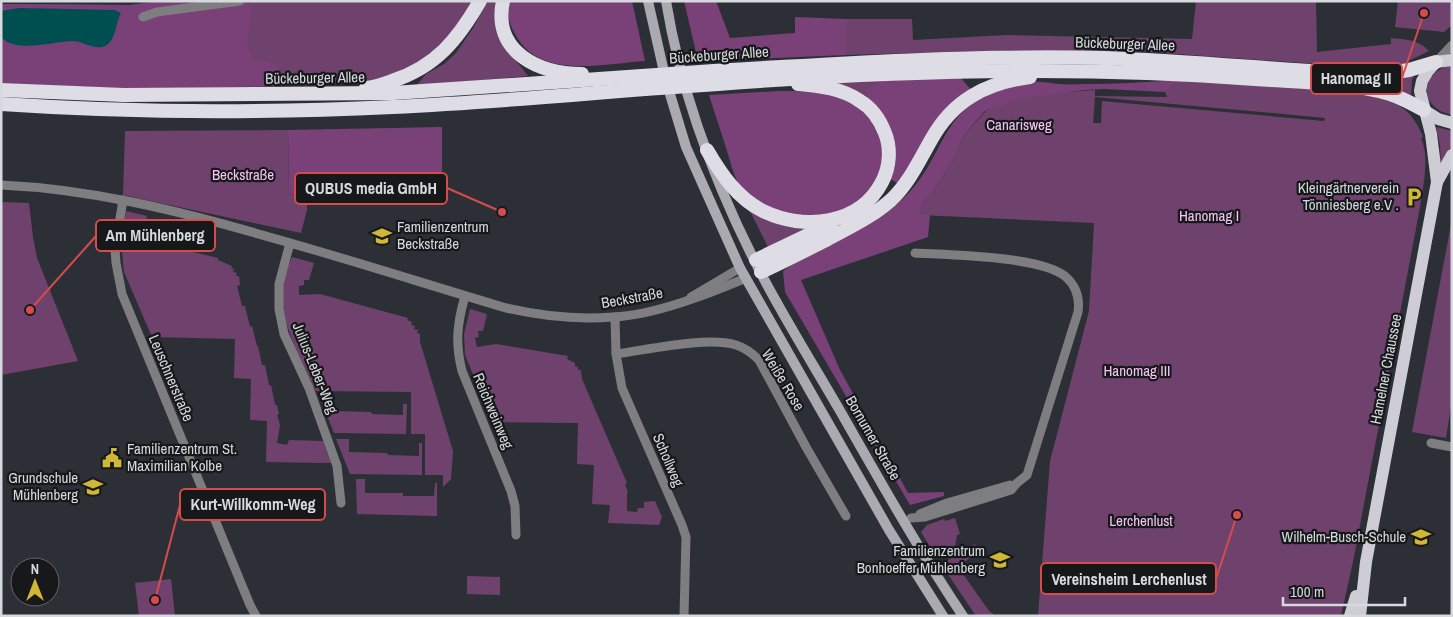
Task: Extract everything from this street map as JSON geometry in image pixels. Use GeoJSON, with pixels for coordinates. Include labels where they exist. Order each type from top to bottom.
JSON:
{"type":"FeatureCollection","features":[{"type":"Feature","properties":{"kind":"highway"},"geometry":{"type":"LineString","coordinates":[[327,94],[343,89],[372,88],[399,79],[433,61],[457,37],[480,1]]}},
{"type":"Feature","properties":{"kind":"highway"},"geometry":{"type":"LineString","coordinates":[[503,1],[501,17],[507,37],[521,55],[534,65],[548,70],[571,74],[615,74],[644,83]]}},
{"type":"Feature","properties":{"kind":"highway","name":"Bückeburger Allee"},"geometry":{"type":"LineString","coordinates":[[1,104],[119,110],[234,111],[366,108],[926,59],[1104,58],[1376,75],[1410,70],[1436,62]]}},
{"type":"Feature","properties":{"kind":"highway","name":"Bückeburger Allee"},"geometry":{"type":"LineString","coordinates":[[716,78],[823,76],[927,71],[1032,70],[1173,73],[1364,89],[1390,94],[1424,110]]}},
{"type":"Feature","properties":{"kind":"highway"},"geometry":{"type":"LineString","coordinates":[[758,266],[849,228],[881,208],[907,182],[941,124],[960,104],[986,88],[1015,79],[1034,76],[1134,80],[1173,73]]}},
{"type":"Feature","properties":{"kind":"highway"},"geometry":{"type":"LineString","coordinates":[[716,78],[822,87],[848,94],[870,108],[877,117],[887,140],[888,165],[878,190],[869,201],[856,211],[758,266]]}},
{"type":"Feature","properties":{"kind":"highway","name":"Bückeburger Allee"},"geometry":{"type":"LineString","coordinates":[[1,90],[118,95],[327,94],[644,83]]}},
{"type":"Feature","properties":{"kind":"highway"},"geometry":{"type":"LineString","coordinates":[[707,150],[719,171],[738,192],[761,210],[773,215],[795,221],[817,222],[834,219],[856,211]]}},
{"type":"Feature","properties":{"kind":"main road"},"geometry":{"type":"LineString","coordinates":[[648,1],[666,81],[686,147],[740,268],[889,530],[943,616]]}},
{"type":"Feature","properties":{"kind":"main road","name":"Bornumer Straße"},"geometry":{"type":"LineString","coordinates":[[666,1],[683,80],[707,150],[727,201],[758,266],[907,520],[936,576],[963,616]]}},
{"type":"Feature","properties":{"kind":"main road"},"geometry":{"type":"LineString","coordinates":[[1436,62],[1452,60]]}},
{"type":"Feature","properties":{"kind":"main road","name":"Hamelner Chaussee"},"geometry":{"type":"LineString","coordinates":[[1360,616],[1366,562],[1437,182],[1431,134],[1420,86],[1428,71],[1436,62]]}},
{"type":"Feature","properties":{"kind":"main road"},"geometry":{"type":"LineString","coordinates":[[1424,110],[1438,119],[1452,123]]}},
{"type":"Feature","properties":{"kind":"main road","name":"Hamelner Chaussee"},"geometry":{"type":"LineString","coordinates":[[1437,182],[1452,155]]}},
{"type":"Feature","properties":{"kind":"main road"},"geometry":{"type":"LineString","coordinates":[[740,268],[758,266]]}},
{"type":"Feature","properties":{"kind":"main road"},"geometry":{"type":"LineString","coordinates":[[746,278],[758,266]]}},
{"type":"Feature","properties":{"kind":"main road","name":"Hamelner Chaussee"},"geometry":{"type":"LineString","coordinates":[[1350,616],[1366,562]]}},
{"type":"Feature","properties":{"kind":"street"},"geometry":{"type":"LineString","coordinates":[[143,17],[157,12],[240,1]]}},
{"type":"Feature","properties":{"kind":"street"},"geometry":{"type":"LineString","coordinates":[[1436,62],[1452,45]]}},
{"type":"Feature","properties":{"kind":"street","name":"Beckstraße"},"geometry":{"type":"LineString","coordinates":[[1,185],[54,188],[170,210],[290,243],[506,308],[542,315],[614,318],[658,309],[710,294],[746,278]]}},
{"type":"Feature","properties":{"kind":"street","name":"Leuschnerstraße"},"geometry":{"type":"LineString","coordinates":[[123,200],[116,249],[116,263],[122,294],[256,616]]}},
{"type":"Feature","properties":{"kind":"street","name":"Julius-Leber-Weg"},"geometry":{"type":"LineString","coordinates":[[290,243],[279,284],[279,309],[284,334],[309,388],[337,466],[341,504]]}},
{"type":"Feature","properties":{"kind":"street"},"geometry":{"type":"LineString","coordinates":[[889,530],[936,506],[1017,483],[1027,475],[1032,464],[1080,300],[1076,289],[1065,276],[1019,261],[915,253]]}},
{"type":"Feature","properties":{"kind":"street","name":"Beckstraße"},"geometry":{"type":"LineString","coordinates":[[684,301],[730,272],[740,268]]}},
{"type":"Feature","properties":{"kind":"street","name":"Reichweinweg"},"geometry":{"type":"LineString","coordinates":[[465,296],[457,331],[458,357],[462,371],[512,491],[515,506],[516,534]]}},
{"type":"Feature","properties":{"kind":"street","name":"Schollweg"},"geometry":{"type":"LineString","coordinates":[[614,318],[616,354],[622,388],[686,537],[684,616]]}},
{"type":"Feature","properties":{"kind":"street","name":"Weiße Rose"},"geometry":{"type":"LineString","coordinates":[[616,354],[683,344],[703,343],[736,345],[751,352],[759,360],[846,516]]}},
{"type":"Feature","properties":{"kind":"street"},"geometry":{"type":"LineString","coordinates":[[1431,443],[1452,447]]}},
{"type":"Feature","properties":{"kind":"green space"},"geometry":{"type":"Polygon","coordinates":[[[161,1],[473,1],[452,34],[414,67],[380,79],[321,85],[139,89],[1,83],[1,4],[130,5],[161,1]]]}},
{"type":"Feature","properties":{"kind":"green space"},"geometry":{"type":"Polygon","coordinates":[[[488,1],[499,1],[509,52],[528,76],[416,86],[426,74],[444,64],[456,53],[488,1]]]}},
{"type":"Feature","properties":{"kind":"green space"},"geometry":{"type":"Polygon","coordinates":[[[1196,1],[1316,1],[1317,52],[1391,44],[1391,38],[1416,42],[1429,51],[1406,62],[1406,64],[1375,68],[1149,52],[1012,50],[846,55],[846,19],[912,19],[913,40],[1007,35],[1192,39],[1196,1]]]}},
{"type":"Feature","properties":{"kind":"green space"},"geometry":{"type":"Polygon","coordinates":[[[1398,1],[1452,1],[1452,25],[1444,32],[1395,27],[1398,1]]]}},
{"type":"Feature","properties":{"kind":"green space"},"geometry":{"type":"Polygon","coordinates":[[[1452,65],[1452,115],[1441,111],[1433,105],[1428,98],[1427,90],[1433,75],[1441,69],[1452,65]]]}},
{"type":"Feature","properties":{"kind":"green space"},"geometry":{"type":"Polygon","coordinates":[[[1415,73],[1412,80],[1411,95],[1396,88],[1363,81],[1415,73]]]}},
{"type":"Feature","properties":{"kind":"green space"},"geometry":{"type":"Polygon","coordinates":[[[889,78],[867,99],[827,82],[889,78]]]}},
{"type":"Feature","properties":{"kind":"green space"},"geometry":{"type":"Polygon","coordinates":[[[1197,79],[1365,94],[1390,101],[1401,107],[1414,120],[1423,137],[1421,138],[1424,146],[1425,163],[1420,207],[1354,557],[1341,616],[1038,616],[1050,461],[1089,311],[1094,223],[920,215],[923,202],[932,193],[955,157],[964,135],[987,110],[1025,95],[1095,90],[1095,96],[1167,97],[1165,92],[1179,80],[1197,79]],[[1095,97],[1093,123],[1101,123],[1102,101],[1324,121],[1325,118],[1095,97]]]}},
{"type":"Feature","properties":{"kind":"green space"},"geometry":{"type":"Polygon","coordinates":[[[1436,127],[1452,131],[1452,145],[1441,166],[1440,145],[1436,127]]]}},
{"type":"Feature","properties":{"kind":"green space","name":"Beckstraße"},"geometry":{"type":"Polygon","coordinates":[[[288,130],[289,193],[307,200],[307,210],[301,233],[123,195],[125,131],[288,130]]]}},
{"type":"Feature","properties":{"kind":"green space"},"geometry":{"type":"Polygon","coordinates":[[[1,202],[29,203],[37,258],[78,361],[1,375],[1,202]]]}},
{"type":"Feature","properties":{"kind":"green space"},"geometry":{"type":"Polygon","coordinates":[[[747,205],[813,227],[769,249],[747,205]]]}},
{"type":"Feature","properties":{"kind":"green space"},"geometry":{"type":"Polygon","coordinates":[[[126,211],[147,216],[144,229],[139,230],[140,235],[135,235],[136,245],[156,243],[218,258],[218,260],[232,266],[233,272],[237,273],[236,276],[239,276],[240,285],[237,286],[242,306],[245,306],[262,365],[265,365],[275,405],[277,405],[280,425],[277,443],[287,445],[289,440],[323,441],[331,463],[266,462],[267,421],[250,420],[251,379],[234,378],[235,339],[152,337],[124,272],[121,240],[126,211]]]}},
{"type":"Feature","properties":{"kind":"green space"},"geometry":{"type":"Polygon","coordinates":[[[1452,219],[1452,400],[1446,438],[1412,432],[1452,219]]]}},
{"type":"Feature","properties":{"kind":"green space"},"geometry":{"type":"Polygon","coordinates":[[[292,257],[314,263],[309,280],[304,280],[304,285],[299,286],[299,295],[320,294],[408,318],[407,320],[412,322],[411,325],[415,326],[414,329],[418,330],[417,333],[420,334],[420,342],[453,451],[451,479],[443,487],[443,475],[425,475],[425,434],[411,434],[411,392],[316,391],[291,336],[283,308],[284,279],[292,257]]]}},
{"type":"Feature","properties":{"kind":"green space"},"geometry":{"type":"Polygon","coordinates":[[[470,309],[487,314],[483,331],[478,331],[479,337],[475,338],[477,347],[496,344],[568,356],[567,359],[575,363],[578,370],[581,370],[582,379],[627,483],[625,484],[628,493],[627,511],[637,512],[638,508],[644,508],[644,502],[655,501],[662,517],[659,525],[608,523],[610,505],[592,504],[594,465],[577,464],[578,423],[493,422],[465,355],[464,334],[470,309]]]}},
{"type":"Feature","properties":{"kind":"green space"},"geometry":{"type":"Polygon","coordinates":[[[321,400],[333,400],[333,411],[371,412],[372,414],[403,415],[403,404],[407,404],[406,434],[334,433],[321,400]]]}},
{"type":"Feature","properties":{"kind":"green space"},"geometry":{"type":"Polygon","coordinates":[[[336,439],[349,439],[349,452],[387,453],[388,455],[419,456],[419,443],[422,443],[422,475],[350,474],[336,439]]]}},
{"type":"Feature","properties":{"kind":"green space"},"geometry":{"type":"Polygon","coordinates":[[[356,479],[365,479],[365,493],[403,493],[403,496],[434,496],[435,483],[437,483],[437,516],[357,514],[356,479]]]}},
{"type":"Feature","properties":{"kind":"green space"},"geometry":{"type":"Polygon","coordinates":[[[955,518],[960,534],[957,535],[955,548],[937,558],[921,532],[927,525],[944,519],[945,521],[955,518]]]}},
{"type":"Feature","properties":{"kind":"green space"},"geometry":{"type":"Polygon","coordinates":[[[975,544],[977,552],[958,567],[989,611],[996,616],[976,616],[941,564],[975,544]]]}},
{"type":"Feature","properties":{"kind":"green space"},"geometry":{"type":"Polygon","coordinates":[[[467,576],[500,577],[500,595],[467,594],[467,576]]]}},
{"type":"Feature","properties":{"kind":"green space"},"geometry":{"type":"Polygon","coordinates":[[[171,579],[175,616],[139,616],[135,583],[171,579]]]}},
{"type":"Feature","properties":{"kind":"shaded area"},"geometry":{"type":"Polygon","coordinates":[[[161,1],[247,1],[251,11],[247,45],[253,59],[277,64],[283,86],[139,89],[1,83],[1,37],[7,43],[34,45],[111,38],[116,30],[121,14],[115,10],[19,8],[1,11],[1,4],[130,5],[161,1]]]}},
{"type":"Feature","properties":{"kind":"shaded area"},"geometry":{"type":"Polygon","coordinates":[[[509,1],[632,1],[645,61],[573,66],[555,64],[539,58],[526,48],[515,34],[508,14],[509,1]]]}},
{"type":"Feature","properties":{"kind":"shaded area"},"geometry":{"type":"Polygon","coordinates":[[[684,1],[716,1],[730,38],[795,33],[795,17],[846,19],[846,55],[698,61],[684,1]]]}},
{"type":"Feature","properties":{"kind":"shaded area"},"geometry":{"type":"Polygon","coordinates":[[[959,76],[972,91],[948,108],[933,124],[912,166],[903,179],[897,183],[889,178],[892,169],[867,99],[866,90],[889,78],[959,76]]]}},
{"type":"Feature","properties":{"kind":"shaded area"},"geometry":{"type":"Polygon","coordinates":[[[1179,80],[1165,92],[1085,90],[1023,98],[985,111],[964,135],[955,157],[932,193],[923,202],[920,215],[930,215],[928,237],[801,280],[840,370],[908,493],[944,492],[944,496],[910,505],[785,292],[783,271],[816,251],[868,224],[900,202],[923,175],[953,123],[975,102],[991,93],[1027,82],[1069,84],[1179,80]]]}},
{"type":"Feature","properties":{"kind":"shaded area"},"geometry":{"type":"Polygon","coordinates":[[[778,91],[831,94],[841,97],[859,107],[870,118],[877,130],[882,158],[879,172],[864,196],[840,212],[818,215],[780,211],[754,198],[743,190],[738,182],[709,95],[778,91]]]}},
{"type":"Feature","properties":{"kind":"shaded area"},"geometry":{"type":"Polygon","coordinates":[[[442,127],[442,193],[307,200],[289,193],[288,130],[442,127]]]}},
{"type":"Feature","properties":{"kind":"water"},"geometry":{"type":"Polygon","coordinates":[[[19,8],[115,10],[121,13],[113,38],[103,47],[94,47],[77,41],[25,46],[8,42],[1,37],[1,11],[19,8]]]}},
{"type":"Feature","properties":{"kind":"place","name":"Hanomag II"},"geometry":{"type":"Point","coordinates":[1424,13]}},
{"type":"Feature","properties":{"kind":"place","name":"Kleingärtnerverein Tönniesberg e.V ."},"geometry":{"type":"Point","coordinates":[1414,197]}},
{"type":"Feature","properties":{"kind":"place","name":"QUBUS media GmbH"},"geometry":{"type":"Point","coordinates":[502,212]}},
{"type":"Feature","properties":{"kind":"place","name":"Familienzentrum Beckstraße"},"geometry":{"type":"Point","coordinates":[382,236]}},
{"type":"Feature","properties":{"kind":"place","name":"Am Mühlenberg"},"geometry":{"type":"Point","coordinates":[30,310]}},
{"type":"Feature","properties":{"kind":"place","name":"Familienzentrum St. Maximilian Kolbe"},"geometry":{"type":"Point","coordinates":[112,458]}},
{"type":"Feature","properties":{"kind":"place","name":"Grundschule Mühlenberg"},"geometry":{"type":"Point","coordinates":[93,487]}},
{"type":"Feature","properties":{"kind":"place","name":"Vereinsheim Lerchenlust"},"geometry":{"type":"Point","coordinates":[1237,515]}},
{"type":"Feature","properties":{"kind":"place","name":"Wilhelm-Busch-Schule"},"geometry":{"type":"Point","coordinates":[1421,537]}},
{"type":"Feature","properties":{"kind":"place","name":"Familienzentrum Bonhoeffer Mühlenberg"},"geometry":{"type":"Point","coordinates":[1000,560]}},
{"type":"Feature","properties":{"kind":"place","name":"Kurt-Willkomm-Weg"},"geometry":{"type":"Point","coordinates":[155,600]}},
{"type":"Feature","properties":{"kind":"park label","name":"Canarisweg"},"geometry":{"type":"Point","coordinates":[1019,125]}},
{"type":"Feature","properties":{"kind":"park label","name":"Hanomag I"},"geometry":{"type":"Point","coordinates":[1209,216]}},
{"type":"Feature","properties":{"kind":"park label","name":"Hanomag III"},"geometry":{"type":"Point","coordinates":[1137,371]}},
{"type":"Feature","properties":{"kind":"park label","name":"Lerchenlust"},"geometry":{"type":"Point","coordinates":[1141,521]}}]}
